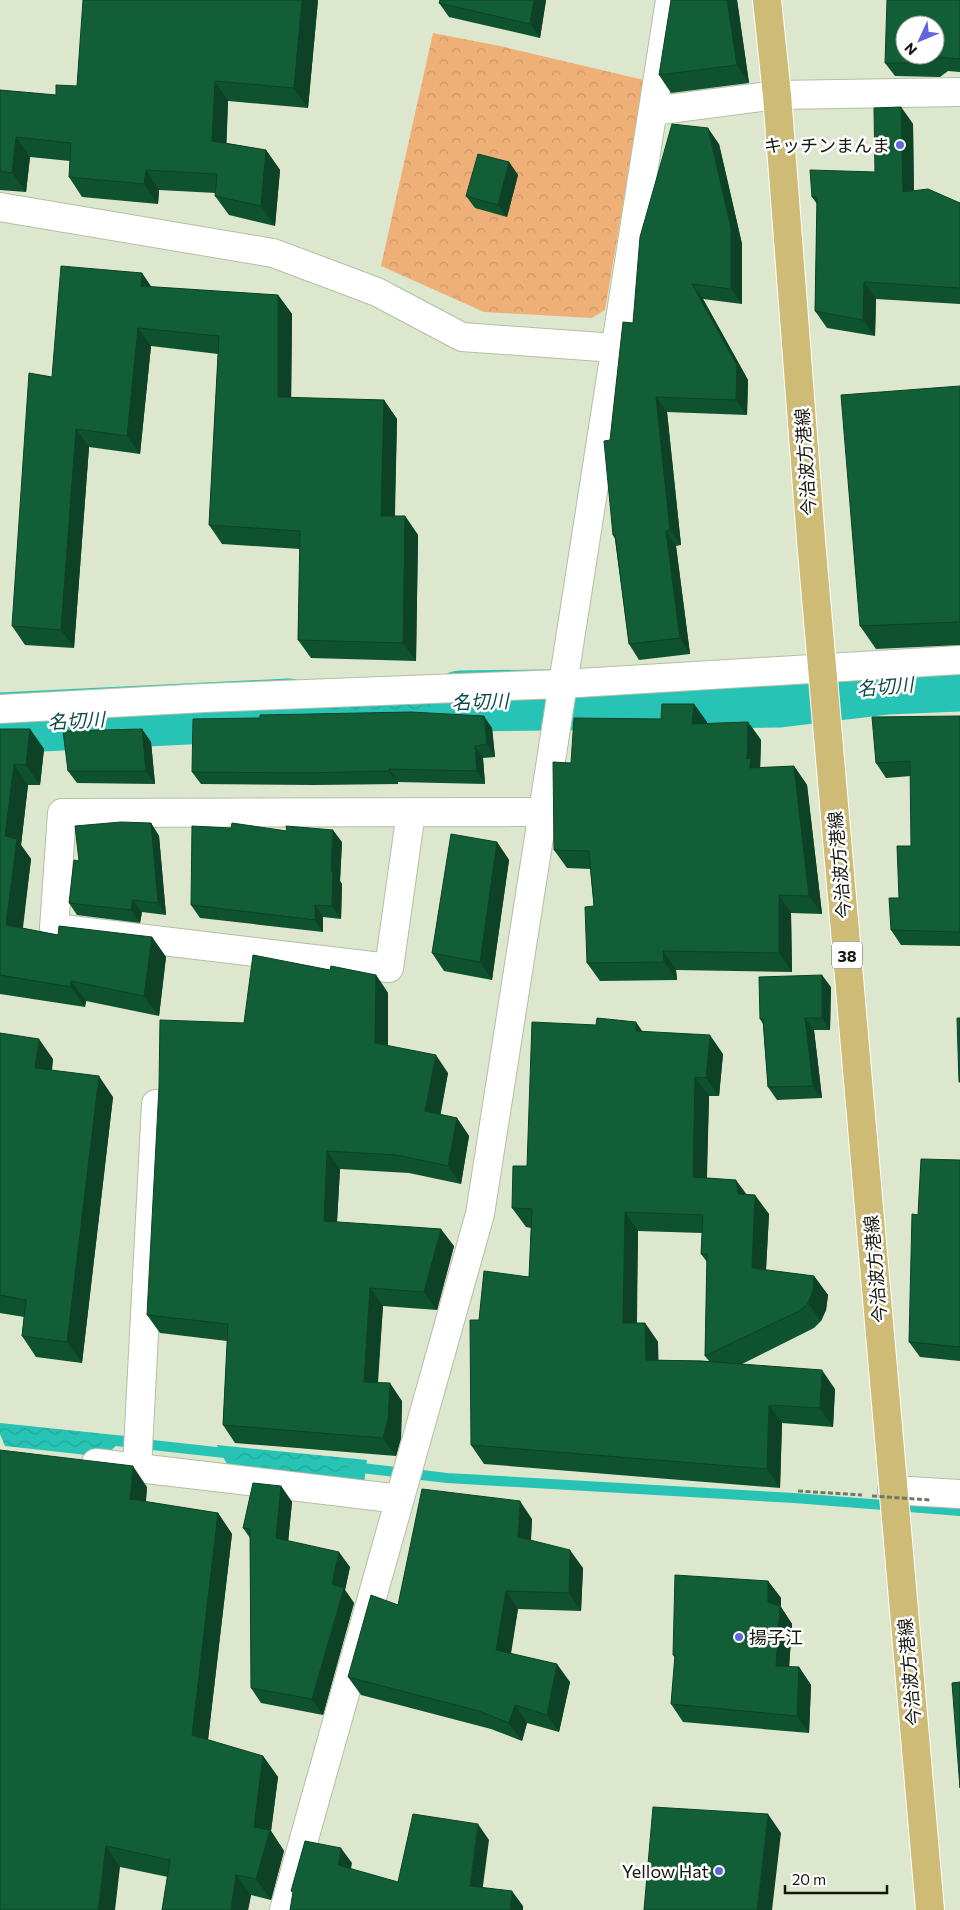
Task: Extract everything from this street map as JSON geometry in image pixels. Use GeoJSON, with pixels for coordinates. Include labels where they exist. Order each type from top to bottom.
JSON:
{"type":"FeatureCollection","features":[{"type":"Feature","properties":{"kind":"main road","name":"今治波方港線"},"geometry":{"type":"LineString","coordinates":[[767,0],[777,95],[822,668],[876,1276],[892,1490],[930,1910]]}},
{"type":"Feature","properties":{"kind":"street"},"geometry":{"type":"LineString","coordinates":[[284,1910],[480,1214],[670,0]]}},
{"type":"Feature","properties":{"kind":"street"},"geometry":{"type":"LineString","coordinates":[[652,111],[777,95],[960,92]]}},
{"type":"Feature","properties":{"kind":"street"},"geometry":{"type":"LineString","coordinates":[[0,207],[273,253],[377,292],[462,337],[615,348]]}},
{"type":"Feature","properties":{"kind":"street"},"geometry":{"type":"LineString","coordinates":[[0,709],[204,698],[562,684],[960,660]]}},
{"type":"Feature","properties":{"kind":"street"},"geometry":{"type":"LineString","coordinates":[[411,812],[389,968],[54,928],[62,813],[411,812],[542,812]]}},
{"type":"Feature","properties":{"kind":"street"},"geometry":{"type":"LineString","coordinates":[[136,1468],[156,1104]]}},
{"type":"Feature","properties":{"kind":"street"},"geometry":{"type":"LineString","coordinates":[[68,1459],[400,1498]]}},
{"type":"Feature","properties":{"kind":"street"},"geometry":{"type":"LineString","coordinates":[[892,1490],[960,1494]]}},
{"type":"Feature","properties":{"kind":"path"},"geometry":{"type":"LineString","coordinates":[[798,1491],[930,1500]]}},
{"type":"Feature","properties":{"kind":"green space"},"geometry":{"type":"Polygon","coordinates":[[[433,33],[500,46],[644,80],[605,310],[592,318],[484,312],[381,266],[433,33]]]}},
{"type":"Feature","properties":{"kind":"water"},"geometry":{"type":"Polygon","coordinates":[[[960,669],[960,695],[867,700],[865,675],[960,669]]]}},
{"type":"Feature","properties":{"kind":"water"},"geometry":{"type":"Polygon","coordinates":[[[810,684],[810,707],[586,717],[586,694],[810,684]]]}},
{"type":"Feature","properties":{"kind":"water"},"geometry":{"type":"Polygon","coordinates":[[[544,695],[545,721],[441,721],[205,728],[203,708],[544,695]]]}},
{"type":"Feature","properties":{"kind":"water"},"geometry":{"type":"Polygon","coordinates":[[[180,708],[181,728],[0,739],[0,717],[180,708]]]}},
{"type":"Feature","properties":{"kind":"water"},"geometry":{"type":"Polygon","coordinates":[[[0,1423],[125,1436],[105,1457],[5,1446],[0,1434],[0,1423]]]}},
{"type":"Feature","properties":{"kind":"water"},"geometry":{"type":"Polygon","coordinates":[[[217,1445],[367,1460],[364,1483],[230,1470],[217,1445]]]}},
{"type":"Feature","properties":{"kind":"building"},"geometry":{"type":"Polygon","coordinates":[[[83,0],[302,0],[294,88],[215,81],[212,141],[266,150],[261,206],[215,196],[217,174],[146,170],[144,184],[69,177],[71,143],[16,137],[12,173],[0,171],[0,90],[56,95],[56,85],[77,86],[83,0]]]}},
{"type":"Feature","properties":{"kind":"building"},"geometry":{"type":"Polygon","coordinates":[[[440,0],[534,0],[530,24],[439,3],[440,0]]]}},
{"type":"Feature","properties":{"kind":"building"},"geometry":{"type":"Polygon","coordinates":[[[671,0],[727,0],[737,65],[659,75],[671,0]]]}},
{"type":"Feature","properties":{"kind":"building"},"geometry":{"type":"Polygon","coordinates":[[[887,0],[960,0],[960,59],[945,58],[945,15],[895,15],[895,63],[885,63],[887,0]]]}},
{"type":"Feature","properties":{"kind":"building"},"geometry":{"type":"Polygon","coordinates":[[[901,107],[903,192],[928,189],[960,203],[960,288],[864,282],[863,320],[815,311],[817,197],[812,197],[810,170],[875,172],[874,108],[901,107]]]}},
{"type":"Feature","properties":{"kind":"building"},"geometry":{"type":"Polygon","coordinates":[[[672,124],[708,128],[731,228],[731,289],[692,284],[737,365],[736,400],[656,397],[670,530],[666,531],[680,638],[629,644],[615,535],[613,535],[604,441],[610,440],[623,322],[633,323],[640,237],[672,124]]]}},
{"type":"Feature","properties":{"kind":"building"},"geometry":{"type":"Polygon","coordinates":[[[478,154],[509,162],[498,205],[466,196],[478,154]]]}},
{"type":"Feature","properties":{"kind":"building"},"geometry":{"type":"Polygon","coordinates":[[[61,266],[142,273],[141,286],[278,295],[278,397],[384,400],[381,516],[405,516],[403,643],[298,640],[300,531],[209,525],[219,336],[138,328],[127,436],[76,429],[61,630],[12,626],[29,373],[52,377],[61,266]]]}},
{"type":"Feature","properties":{"kind":"building"},"geometry":{"type":"Polygon","coordinates":[[[960,386],[960,622],[860,626],[841,395],[960,386]]]}},
{"type":"Feature","properties":{"kind":"building"},"geometry":{"type":"Polygon","coordinates":[[[662,704],[694,704],[692,724],[748,722],[747,759],[751,758],[750,768],[794,766],[809,896],[779,895],[779,953],[663,951],[664,962],[587,963],[585,907],[594,906],[589,851],[554,850],[553,762],[571,763],[574,718],[661,719],[662,704]]]}},
{"type":"Feature","properties":{"kind":"building"},"geometry":{"type":"Polygon","coordinates":[[[411,712],[484,716],[487,744],[475,746],[477,771],[389,769],[389,771],[305,773],[192,772],[193,719],[260,718],[260,715],[411,712]]]}},
{"type":"Feature","properties":{"kind":"building"},"geometry":{"type":"Polygon","coordinates":[[[960,716],[960,932],[891,930],[889,898],[899,898],[897,846],[911,846],[910,761],[876,763],[872,717],[960,716]]]}},
{"type":"Feature","properties":{"kind":"building"},"geometry":{"type":"Polygon","coordinates":[[[0,729],[30,729],[26,765],[14,764],[5,836],[17,839],[6,925],[58,935],[59,926],[152,937],[144,996],[71,981],[71,987],[0,975],[0,729]]]}},
{"type":"Feature","properties":{"kind":"building"},"geometry":{"type":"Polygon","coordinates":[[[142,729],[146,771],[68,771],[63,731],[142,729]]]}},
{"type":"Feature","properties":{"kind":"building"},"geometry":{"type":"Polygon","coordinates":[[[121,822],[151,823],[158,903],[133,900],[131,910],[69,903],[74,860],[79,861],[75,826],[121,822]]]}},
{"type":"Feature","properties":{"kind":"building"},"geometry":{"type":"Polygon","coordinates":[[[232,823],[287,831],[286,826],[333,830],[332,906],[315,905],[315,920],[191,905],[192,826],[231,828],[232,823]]]}},
{"type":"Feature","properties":{"kind":"building"},"geometry":{"type":"Polygon","coordinates":[[[451,834],[497,842],[480,962],[432,953],[451,834]]]}},
{"type":"Feature","properties":{"kind":"building"},"geometry":{"type":"Polygon","coordinates":[[[253,955],[330,970],[331,966],[376,975],[375,1043],[436,1055],[425,1111],[457,1118],[448,1166],[397,1155],[327,1151],[324,1221],[441,1229],[424,1292],[370,1288],[364,1382],[390,1383],[388,1420],[383,1438],[223,1425],[228,1324],[147,1315],[159,1087],[160,1020],[244,1023],[253,955]]]}},
{"type":"Feature","properties":{"kind":"building"},"geometry":{"type":"Polygon","coordinates":[[[822,975],[822,1018],[805,1018],[813,1086],[768,1087],[763,1019],[760,1019],[759,977],[822,975]]]}},
{"type":"Feature","properties":{"kind":"building"},"geometry":{"type":"Polygon","coordinates":[[[597,1018],[636,1022],[636,1031],[710,1035],[706,1078],[695,1077],[693,1177],[736,1180],[738,1194],[755,1195],[752,1268],[814,1276],[813,1291],[808,1303],[801,1310],[705,1356],[707,1254],[701,1254],[703,1215],[625,1212],[623,1323],[645,1323],[646,1360],[701,1361],[822,1370],[820,1408],[769,1405],[767,1469],[471,1445],[470,1320],[479,1320],[484,1271],[529,1277],[532,1209],[512,1208],[513,1166],[527,1166],[532,1022],[596,1025],[597,1018]]]}},
{"type":"Feature","properties":{"kind":"building"},"geometry":{"type":"Polygon","coordinates":[[[957,1018],[960,1018],[960,1082],[959,1082],[957,1018]]]}},
{"type":"Feature","properties":{"kind":"building"},"geometry":{"type":"Polygon","coordinates":[[[0,1033],[39,1039],[35,1068],[99,1076],[67,1342],[22,1336],[26,1300],[0,1295],[0,1033]]]}},
{"type":"Feature","properties":{"kind":"building"},"geometry":{"type":"Polygon","coordinates":[[[921,1159],[960,1160],[960,1347],[909,1342],[912,1214],[918,1215],[921,1159]]]}},
{"type":"Feature","properties":{"kind":"building"},"geometry":{"type":"Polygon","coordinates":[[[0,1450],[133,1466],[130,1499],[218,1513],[192,1735],[263,1756],[254,1827],[270,1830],[256,1879],[236,1875],[231,1910],[162,1910],[170,1860],[106,1846],[98,1910],[0,1910],[0,1450]]]}},
{"type":"Feature","properties":{"kind":"building"},"geometry":{"type":"Polygon","coordinates":[[[253,1483],[281,1486],[276,1538],[339,1552],[332,1584],[344,1588],[312,1699],[251,1688],[250,1529],[243,1528],[253,1483]]]}},
{"type":"Feature","properties":{"kind":"building"},"geometry":{"type":"Polygon","coordinates":[[[422,1489],[520,1501],[518,1537],[570,1550],[569,1593],[506,1591],[496,1650],[557,1664],[547,1715],[515,1705],[509,1723],[479,1711],[348,1677],[371,1595],[398,1605],[422,1489]]]}},
{"type":"Feature","properties":{"kind":"building"},"geometry":{"type":"Polygon","coordinates":[[[675,1575],[768,1581],[768,1602],[780,1606],[776,1666],[799,1667],[797,1716],[671,1704],[675,1655],[673,1655],[675,1575]]]}},
{"type":"Feature","properties":{"kind":"building"},"geometry":{"type":"Polygon","coordinates":[[[960,1682],[960,1788],[952,1683],[960,1682]]]}},
{"type":"Feature","properties":{"kind":"building","name":"Yellow Hat"},"geometry":{"type":"Polygon","coordinates":[[[653,1807],[768,1814],[757,1910],[644,1910],[653,1807]]]}},
{"type":"Feature","properties":{"kind":"building"},"geometry":{"type":"Polygon","coordinates":[[[413,1814],[478,1824],[470,1886],[512,1891],[510,1910],[290,1910],[293,1892],[291,1891],[305,1841],[341,1848],[338,1865],[398,1882],[413,1814]]]}},
{"type":"Feature","properties":{"kind":"waterway","name":"名切川"},"geometry":{"type":"LineString","coordinates":[[460,701],[779,697],[887,684],[960,681]]}},
{"type":"Feature","properties":{"kind":"waterway","name":"名切川"},"geometry":{"type":"LineString","coordinates":[[0,723],[289,709]]}},
{"type":"Feature","properties":{"kind":"waterway"},"geometry":{"type":"LineString","coordinates":[[107,1440],[234,1454]]}},
{"type":"Feature","properties":{"kind":"waterway"},"geometry":{"type":"LineString","coordinates":[[353,1467],[447,1478],[794,1498],[960,1511]]}},
{"type":"Feature","properties":{"kind":"place","name":"キッチンまんま"},"geometry":{"type":"Point","coordinates":[900,145]}},
{"type":"Feature","properties":{"kind":"place","name":"揚子江"},"geometry":{"type":"Point","coordinates":[739,1637]}},
{"type":"Feature","properties":{"kind":"place","name":"Yellow Hat"},"geometry":{"type":"Point","coordinates":[719,1871]}}]}
